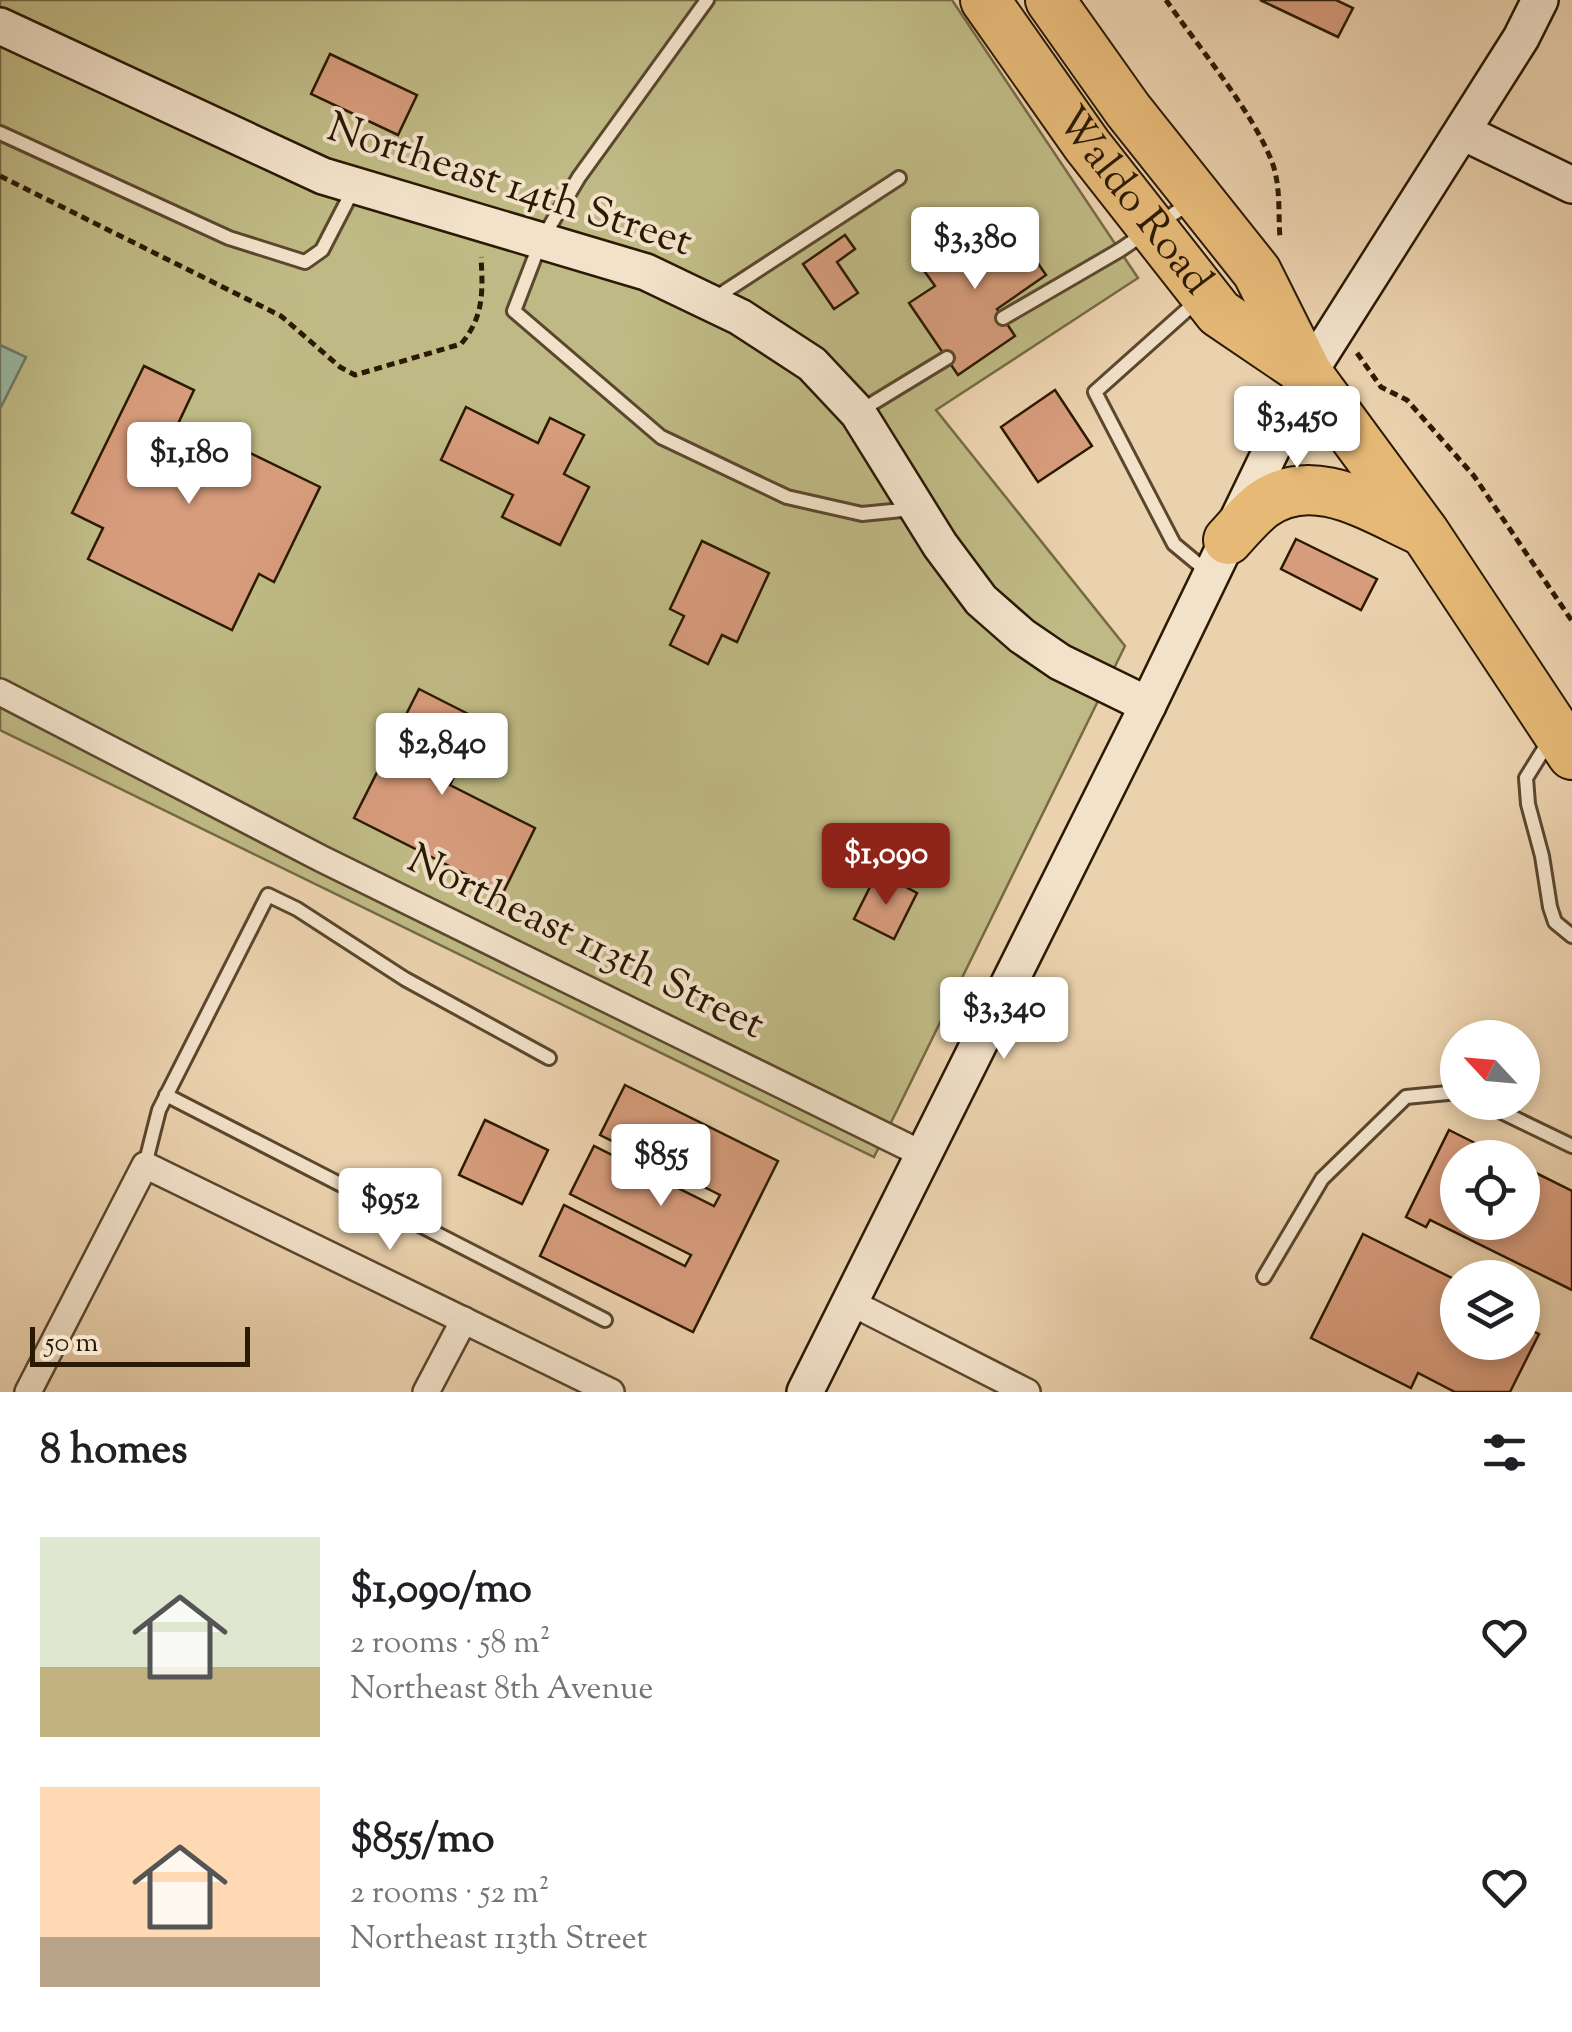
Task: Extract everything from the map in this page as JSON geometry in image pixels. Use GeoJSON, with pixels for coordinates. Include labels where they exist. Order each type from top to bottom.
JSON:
{"type":"FeatureCollection","features":[{"type":"Feature","properties":{"kind":"highway","name":"Waldo Road"},"geometry":{"type":"LineString","coordinates":[[984,0],[1087,145],[1219,313],[1308,374]]}},
{"type":"Feature","properties":{"kind":"highway","name":"Waldo Road"},"geometry":{"type":"LineString","coordinates":[[1050,0],[1128,110],[1257,272],[1308,374],[1425,533],[1564,743]]}},
{"type":"Feature","properties":{"kind":"highway"},"geometry":{"type":"LineString","coordinates":[[1219,557],[1263,504],[1313,488],[1341,494],[1425,533]]}},
{"type":"Feature","properties":{"kind":"street"},"geometry":{"type":"LineString","coordinates":[[805,1392],[1148,705],[1308,374],[1464,132],[1522,38],[1540,0]]}},
{"type":"Feature","properties":{"kind":"street","name":"Northeast 14th Street"},"geometry":{"type":"LineString","coordinates":[[0,26],[323,176],[646,272],[740,317],[812,364],[858,412],[940,546],[981,600],[1022,636],[1060,662],[1148,705]]}},
{"type":"Feature","properties":{"kind":"street"},"geometry":{"type":"LineString","coordinates":[[1464,132],[1572,185]]}},
{"type":"Feature","properties":{"kind":"street","name":"Northeast 113th Street"},"geometry":{"type":"LineString","coordinates":[[0,692],[322,859],[922,1154]]}},
{"type":"Feature","properties":{"kind":"street"},"geometry":{"type":"LineString","coordinates":[[28,1392],[145,1165],[611,1392]]}},
{"type":"Feature","properties":{"kind":"street"},"geometry":{"type":"LineString","coordinates":[[850,1302],[1027,1392]]}},
{"type":"Feature","properties":{"kind":"street"},"geometry":{"type":"LineString","coordinates":[[426,1392],[464,1320]]}},
{"type":"Feature","properties":{"kind":"lane"},"geometry":{"type":"LineString","coordinates":[[707,0],[579,178],[541,241],[514,310],[662,437],[787,497],[862,514],[918,508]]}},
{"type":"Feature","properties":{"kind":"lane"},"geometry":{"type":"LineString","coordinates":[[0,133],[229,238],[305,262],[322,250],[356,186]]}},
{"type":"Feature","properties":{"kind":"lane"},"geometry":{"type":"LineString","coordinates":[[709,302],[899,178]]}},
{"type":"Feature","properties":{"kind":"lane"},"geometry":{"type":"LineString","coordinates":[[1004,318],[1153,229],[1196,198]]}},
{"type":"Feature","properties":{"kind":"lane"},"geometry":{"type":"LineString","coordinates":[[1204,294],[1095,392],[1174,544],[1219,557]]}},
{"type":"Feature","properties":{"kind":"lane"},"geometry":{"type":"LineString","coordinates":[[858,412],[947,358]]}},
{"type":"Feature","properties":{"kind":"lane"},"geometry":{"type":"LineString","coordinates":[[1564,743],[1526,778],[1550,908],[1555,922],[1572,936]]}},
{"type":"Feature","properties":{"kind":"lane"},"geometry":{"type":"LineString","coordinates":[[145,1165],[159,1110],[268,894],[297,908],[405,979],[549,1058]]}},
{"type":"Feature","properties":{"kind":"lane"},"geometry":{"type":"LineString","coordinates":[[1264,1278],[1322,1179],[1406,1098],[1440,1094]]}},
{"type":"Feature","properties":{"kind":"lane"},"geometry":{"type":"LineString","coordinates":[[166,1095],[605,1320]]}},
{"type":"Feature","properties":{"kind":"lane"},"geometry":{"type":"LineString","coordinates":[[1518,1120],[1572,1146]]}},
{"type":"Feature","properties":{"kind":"path"},"geometry":{"type":"LineString","coordinates":[[1166,0],[1252,123],[1272,162],[1279,192],[1281,245]]}},
{"type":"Feature","properties":{"kind":"path"},"geometry":{"type":"LineString","coordinates":[[0,176],[281,316],[340,367],[355,375],[462,344],[482,310],[481,257]]}},
{"type":"Feature","properties":{"kind":"path"},"geometry":{"type":"LineString","coordinates":[[1354,350],[1381,387],[1407,400],[1474,476],[1572,621]]}},
{"type":"Feature","properties":{"kind":"path"},"geometry":{"type":"LineString","coordinates":[[1365,380],[1370,372]]}},
{"type":"Feature","properties":{"kind":"shaded area"},"geometry":{"type":"Polygon","coordinates":[[[0,0],[952,0],[1138,278],[936,410],[1125,646],[874,1157],[0,730],[0,0]]]}},
{"type":"Feature","properties":{"kind":"shaded area"},"geometry":{"type":"Polygon","coordinates":[[[0,345],[26,357],[1,407],[0,407],[0,345]]]}},
{"type":"Feature","properties":{"kind":"building"},"geometry":{"type":"Polygon","coordinates":[[[1260,0],[1336,0],[1353,8],[1338,37],[1260,0]]]}},
{"type":"Feature","properties":{"kind":"building"},"geometry":{"type":"Polygon","coordinates":[[[330,54],[417,95],[398,135],[311,94],[330,54]]]}},
{"type":"Feature","properties":{"kind":"building"},"geometry":{"type":"Polygon","coordinates":[[[1004,214],[1046,275],[997,309],[1015,336],[958,375],[909,303],[935,286],[920,265],[969,231],[973,236],[1004,214]]]}},
{"type":"Feature","properties":{"kind":"building"},"geometry":{"type":"Polygon","coordinates":[[[845,235],[855,249],[837,262],[858,293],[834,309],[803,264],[845,235]]]}},
{"type":"Feature","properties":{"kind":"building"},"geometry":{"type":"Polygon","coordinates":[[[144,366],[194,390],[177,426],[205,440],[209,433],[320,487],[274,582],[259,574],[232,630],[88,559],[103,528],[72,513],[144,366]]]}},
{"type":"Feature","properties":{"kind":"building"},"geometry":{"type":"Polygon","coordinates":[[[1055,390],[1092,446],[1038,482],[1001,427],[1055,390]]]}},
{"type":"Feature","properties":{"kind":"building"},"geometry":{"type":"Polygon","coordinates":[[[466,407],[538,443],[550,418],[584,435],[564,474],[589,487],[560,545],[502,517],[513,495],[441,460],[466,407]]]}},
{"type":"Feature","properties":{"kind":"building"},"geometry":{"type":"Polygon","coordinates":[[[1296,539],[1377,579],[1361,610],[1281,569],[1296,539]]]}},
{"type":"Feature","properties":{"kind":"building"},"geometry":{"type":"Polygon","coordinates":[[[702,541],[769,573],[737,642],[722,635],[708,664],[670,645],[684,616],[670,609],[702,541]]]}},
{"type":"Feature","properties":{"kind":"building"},"geometry":{"type":"Polygon","coordinates":[[[419,689],[482,721],[450,785],[535,828],[503,893],[354,818],[419,689]]]}},
{"type":"Feature","properties":{"kind":"building"},"geometry":{"type":"Polygon","coordinates":[[[895,881],[917,893],[894,939],[854,919],[872,883],[889,892],[895,881]]]}},
{"type":"Feature","properties":{"kind":"building"},"geometry":{"type":"Polygon","coordinates":[[[625,1085],[778,1161],[693,1332],[540,1256],[564,1205],[685,1266],[691,1255],[570,1194],[594,1146],[714,1206],[720,1195],[600,1135],[625,1085]]]}},
{"type":"Feature","properties":{"kind":"building"},"geometry":{"type":"Polygon","coordinates":[[[485,1120],[548,1150],[522,1204],[459,1175],[485,1120]]]}},
{"type":"Feature","properties":{"kind":"building"},"geometry":{"type":"Polygon","coordinates":[[[1449,1130],[1469,1140],[1444,1140],[1449,1130]]]}},
{"type":"Feature","properties":{"kind":"building"},"geometry":{"type":"Polygon","coordinates":[[[1440,1148],[1440,1225],[1430,1220],[1426,1227],[1406,1217],[1440,1148]]]}},
{"type":"Feature","properties":{"kind":"building"},"geometry":{"type":"Polygon","coordinates":[[[1540,1175],[1572,1191],[1572,1290],[1540,1274],[1540,1260],[1511,1260],[1471,1240],[1540,1240],[1540,1175]]]}},
{"type":"Feature","properties":{"kind":"building"},"geometry":{"type":"Polygon","coordinates":[[[1363,1234],[1440,1272],[1440,1360],[1526,1360],[1510,1392],[1455,1392],[1418,1373],[1411,1388],[1311,1338],[1363,1234]]]}}]}
